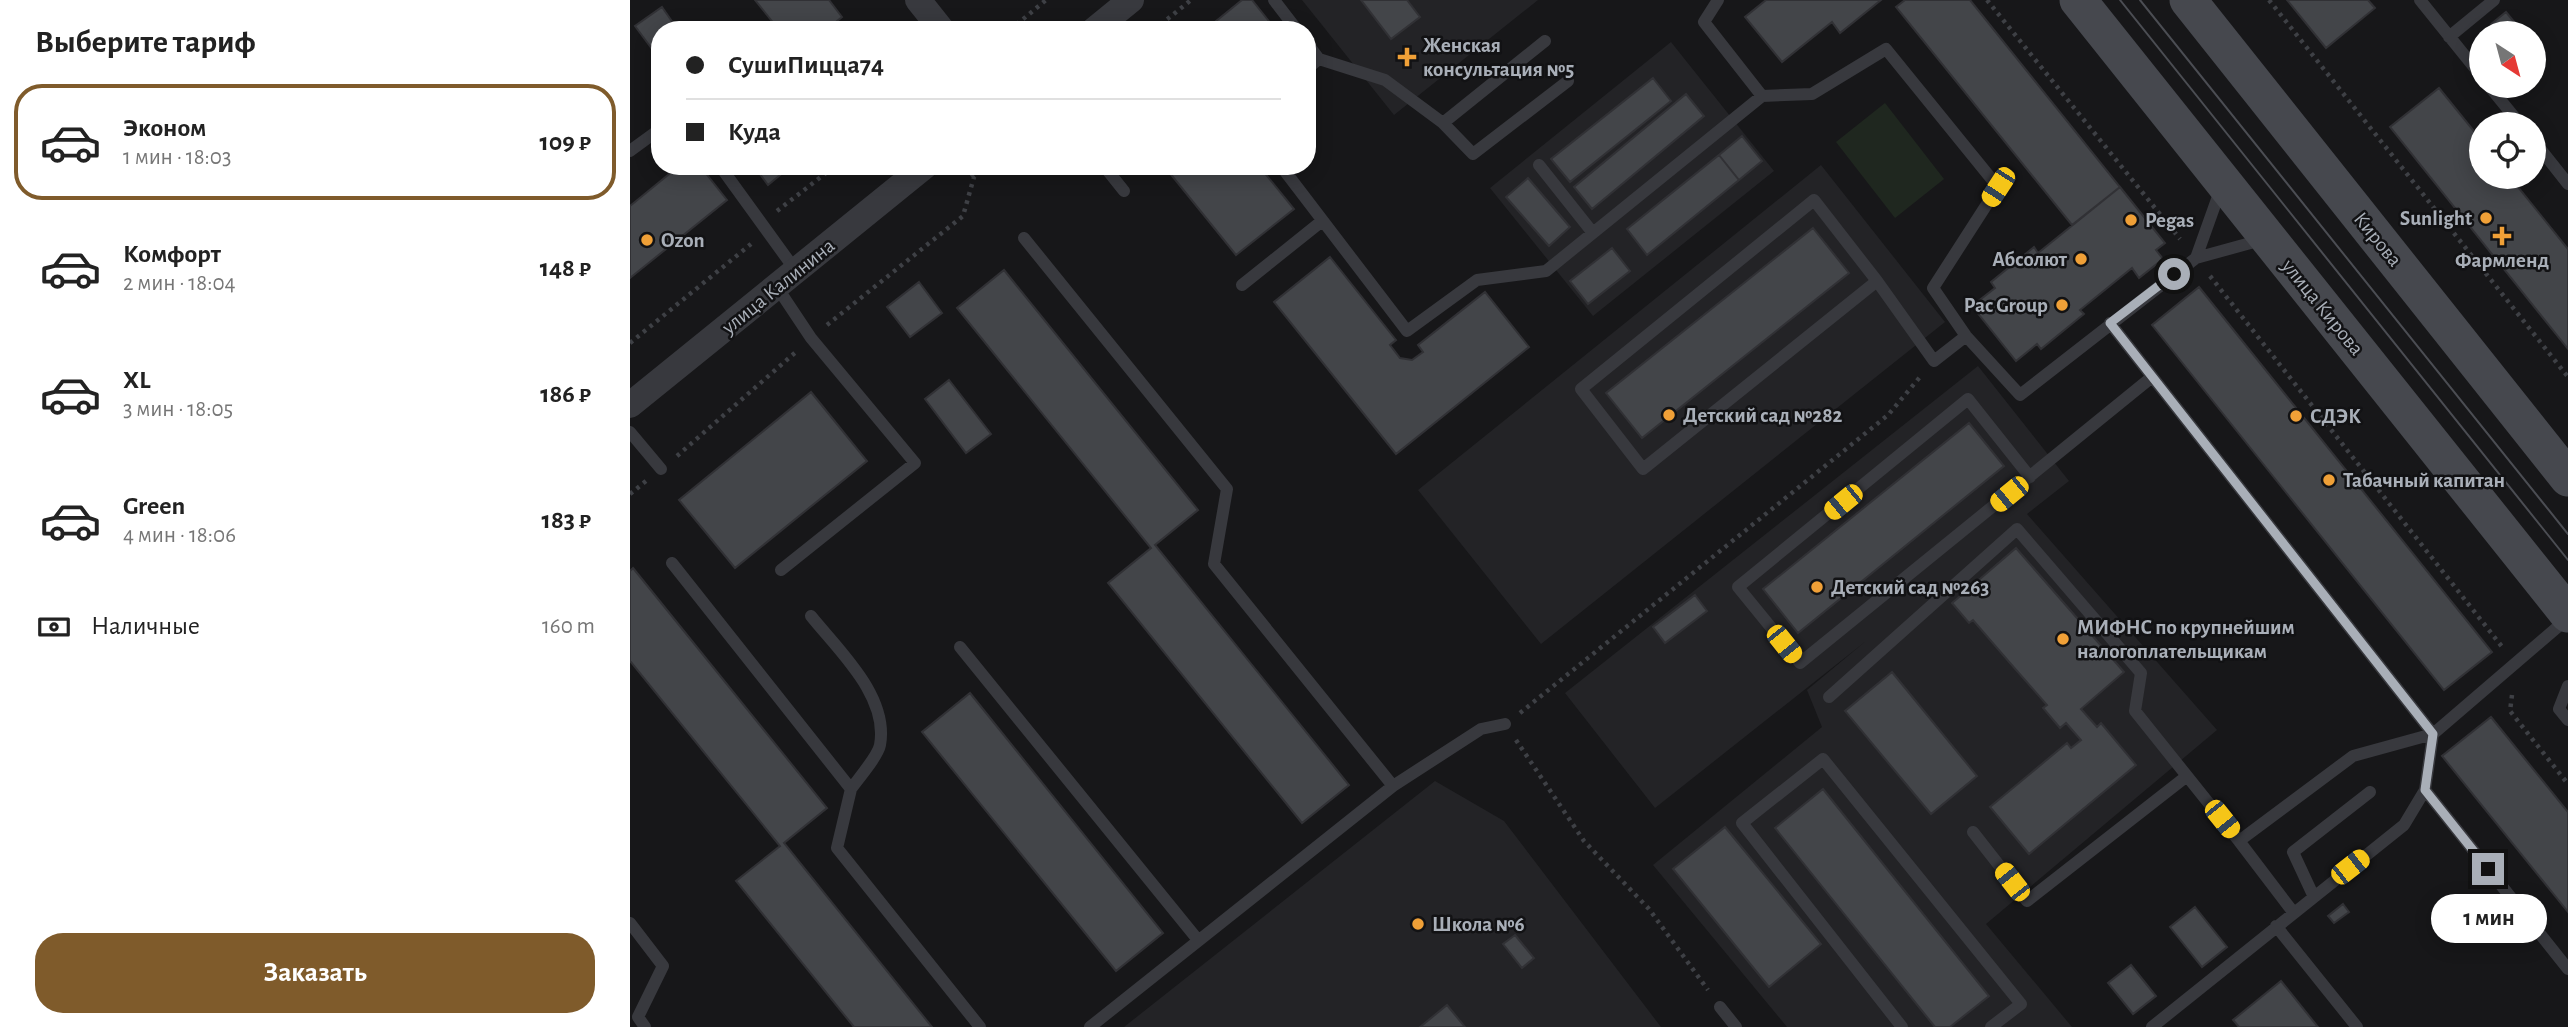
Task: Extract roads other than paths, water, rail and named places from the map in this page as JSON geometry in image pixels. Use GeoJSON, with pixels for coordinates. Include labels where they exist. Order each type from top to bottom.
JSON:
{"type":"FeatureCollection","features":[{"type":"Feature","properties":{"kind":"main road","name":"улица Кирова"},"geometry":{"type":"LineString","coordinates":[[2078,0],[2568,616]]}},
{"type":"Feature","properties":{"kind":"main road","name":"Кирова"},"geometry":{"type":"LineString","coordinates":[[2188,0],[2568,478]]}},
{"type":"Feature","properties":{"kind":"street"},"geometry":{"type":"LineString","coordinates":[[918,0],[935,21]]}},
{"type":"Feature","properties":{"kind":"street"},"geometry":{"type":"LineString","coordinates":[[1105,21],[1131,0]]}},
{"type":"Feature","properties":{"kind":"street","name":"улица Калинина"},"geometry":{"type":"LineString","coordinates":[[630,405],[914,175]]}},
{"type":"Feature","properties":{"kind":"lane"},"geometry":{"type":"LineString","coordinates":[[1274,0],[1290,21]]}},
{"type":"Feature","properties":{"kind":"lane"},"geometry":{"type":"LineString","coordinates":[[1718,0],[1704,22],[1762,96]]}},
{"type":"Feature","properties":{"kind":"lane"},"geometry":{"type":"LineString","coordinates":[[2420,0],[2469,61]]}},
{"type":"Feature","properties":{"kind":"lane"},"geometry":{"type":"LineString","coordinates":[[2449,37],[2494,0]]}},
{"type":"Feature","properties":{"kind":"lane"},"geometry":{"type":"LineString","coordinates":[[1443,123],[1545,41]]}},
{"type":"Feature","properties":{"kind":"lane"},"geometry":{"type":"LineString","coordinates":[[1287,175],[1407,331],[1477,280],[1546,271],[1762,96],[1812,94],[1886,49],[1998,187],[1933,288],[1966,336],[2020,395],[2196,258],[2269,239]]}},
{"type":"Feature","properties":{"kind":"lane"},"geometry":{"type":"LineString","coordinates":[[1316,55],[1319,59],[1385,80],[1443,123],[1473,154],[1568,81]]}},
{"type":"Feature","properties":{"kind":"lane"},"geometry":{"type":"LineString","coordinates":[[2499,98],[2510,112]]}},
{"type":"Feature","properties":{"kind":"lane"},"geometry":{"type":"LineString","coordinates":[[630,151],[651,136]]}},
{"type":"Feature","properties":{"kind":"lane"},"geometry":{"type":"LineString","coordinates":[[2546,156],[2568,184]]}},
{"type":"Feature","properties":{"kind":"lane"},"geometry":{"type":"LineString","coordinates":[[1539,165],[1593,233]]}},
{"type":"Feature","properties":{"kind":"lane"},"geometry":{"type":"LineString","coordinates":[[727,175],[767,231],[811,338],[915,463],[781,570]]}},
{"type":"Feature","properties":{"kind":"lane"},"geometry":{"type":"LineString","coordinates":[[1111,175],[1124,191]]}},
{"type":"Feature","properties":{"kind":"lane"},"geometry":{"type":"LineString","coordinates":[[2196,258],[2224,181]]}},
{"type":"Feature","properties":{"kind":"lane"},"geometry":{"type":"LineString","coordinates":[[1877,281],[1643,470],[1581,390],[1814,200],[1877,281],[1934,361],[1966,336]]}},
{"type":"Feature","properties":{"kind":"lane"},"geometry":{"type":"LineString","coordinates":[[1242,285],[1322,221]]}},
{"type":"Feature","properties":{"kind":"lane"},"geometry":{"type":"LineString","coordinates":[[1024,238],[1227,488],[1214,564],[1393,786]]}},
{"type":"Feature","properties":{"kind":"lane"},"geometry":{"type":"LineString","coordinates":[[2110,323],[2433,734],[2425,790],[2404,825],[2313,895],[2152,1027]]}},
{"type":"Feature","properties":{"kind":"lane"},"geometry":{"type":"LineString","coordinates":[[2030,477],[1968,399],[1738,587],[1800,663],[2030,477],[2152,377]]}},
{"type":"Feature","properties":{"kind":"lane"},"geometry":{"type":"LineString","coordinates":[[630,432],[662,469]]}},
{"type":"Feature","properties":{"kind":"lane"},"geometry":{"type":"LineString","coordinates":[[1829,697],[2017,529],[2141,673],[2135,711],[2293,912]]}},
{"type":"Feature","properties":{"kind":"lane"},"geometry":{"type":"LineString","coordinates":[[672,563],[850,789]]}},
{"type":"Feature","properties":{"kind":"lane"},"geometry":{"type":"LineString","coordinates":[[811,616],[868,687],[879,709],[880,746],[850,789],[837,848],[980,1027]]}},
{"type":"Feature","properties":{"kind":"lane"},"geometry":{"type":"LineString","coordinates":[[2239,841],[2353,756],[2433,734],[2568,616]]}},
{"type":"Feature","properties":{"kind":"lane"},"geometry":{"type":"LineString","coordinates":[[960,647],[1198,940]]}},
{"type":"Feature","properties":{"kind":"lane"},"geometry":{"type":"LineString","coordinates":[[2568,686],[2560,709],[2568,720]]}},
{"type":"Feature","properties":{"kind":"lane"},"geometry":{"type":"LineString","coordinates":[[1090,1027],[1393,786],[1480,729],[1505,724]]}},
{"type":"Feature","properties":{"kind":"lane"},"geometry":{"type":"LineString","coordinates":[[1902,1027],[1742,822],[1823,759],[2021,1004],[1991,1027]]}},
{"type":"Feature","properties":{"kind":"lane"},"geometry":{"type":"LineString","coordinates":[[1973,832],[2027,901],[2187,776]]}},
{"type":"Feature","properties":{"kind":"lane"},"geometry":{"type":"LineString","coordinates":[[2425,790],[2568,969]]}},
{"type":"Feature","properties":{"kind":"lane"},"geometry":{"type":"LineString","coordinates":[[2313,895],[2293,852],[2370,792]]}},
{"type":"Feature","properties":{"kind":"lane"},"geometry":{"type":"LineString","coordinates":[[630,923],[663,966],[638,1017],[645,1027]]}},
{"type":"Feature","properties":{"kind":"lane"},"geometry":{"type":"LineString","coordinates":[[2276,926],[2357,1027]]}},
{"type":"Feature","properties":{"kind":"lane"},"geometry":{"type":"LineString","coordinates":[[1720,1007],[1736,1027]]}},
{"type":"Feature","properties":{"kind":"tram line"},"geometry":{"type":"LineString","coordinates":[[2120,0],[2568,560]]}},
{"type":"Feature","properties":{"kind":"tram line"},"geometry":{"type":"LineString","coordinates":[[2140,0],[2568,534]]}},
{"type":"Feature","properties":{"kind":"place","name":"Женская консультация №5"},"geometry":{"type":"Point","coordinates":[1407,57]}},
{"type":"Feature","properties":{"kind":"place","name":"Sunlight"},"geometry":{"type":"Point","coordinates":[2486,218]}},
{"type":"Feature","properties":{"kind":"place","name":"Pegas"},"geometry":{"type":"Point","coordinates":[2131,220]}},
{"type":"Feature","properties":{"kind":"place","name":"Фармленд"},"geometry":{"type":"Point","coordinates":[2502,236]}},
{"type":"Feature","properties":{"kind":"place","name":"Ozon"},"geometry":{"type":"Point","coordinates":[647,240]}},
{"type":"Feature","properties":{"kind":"place","name":"Абсолют"},"geometry":{"type":"Point","coordinates":[2081,259]}},
{"type":"Feature","properties":{"kind":"place","name":"Pac Group"},"geometry":{"type":"Point","coordinates":[2062,305]}},
{"type":"Feature","properties":{"kind":"place","name":"Детский сад №282"},"geometry":{"type":"Point","coordinates":[1669,415]}},
{"type":"Feature","properties":{"kind":"place","name":"СДЭК"},"geometry":{"type":"Point","coordinates":[2296,416]}},
{"type":"Feature","properties":{"kind":"place","name":"Табачный капитан"},"geometry":{"type":"Point","coordinates":[2329,480]}},
{"type":"Feature","properties":{"kind":"place","name":"Детский сад №263"},"geometry":{"type":"Point","coordinates":[1817,587]}},
{"type":"Feature","properties":{"kind":"place","name":"МИФНС по крупнейшим налогоплательщикам"},"geometry":{"type":"Point","coordinates":[2063,639]}},
{"type":"Feature","properties":{"kind":"place","name":"Школа №6"},"geometry":{"type":"Point","coordinates":[1418,924]}}]}
